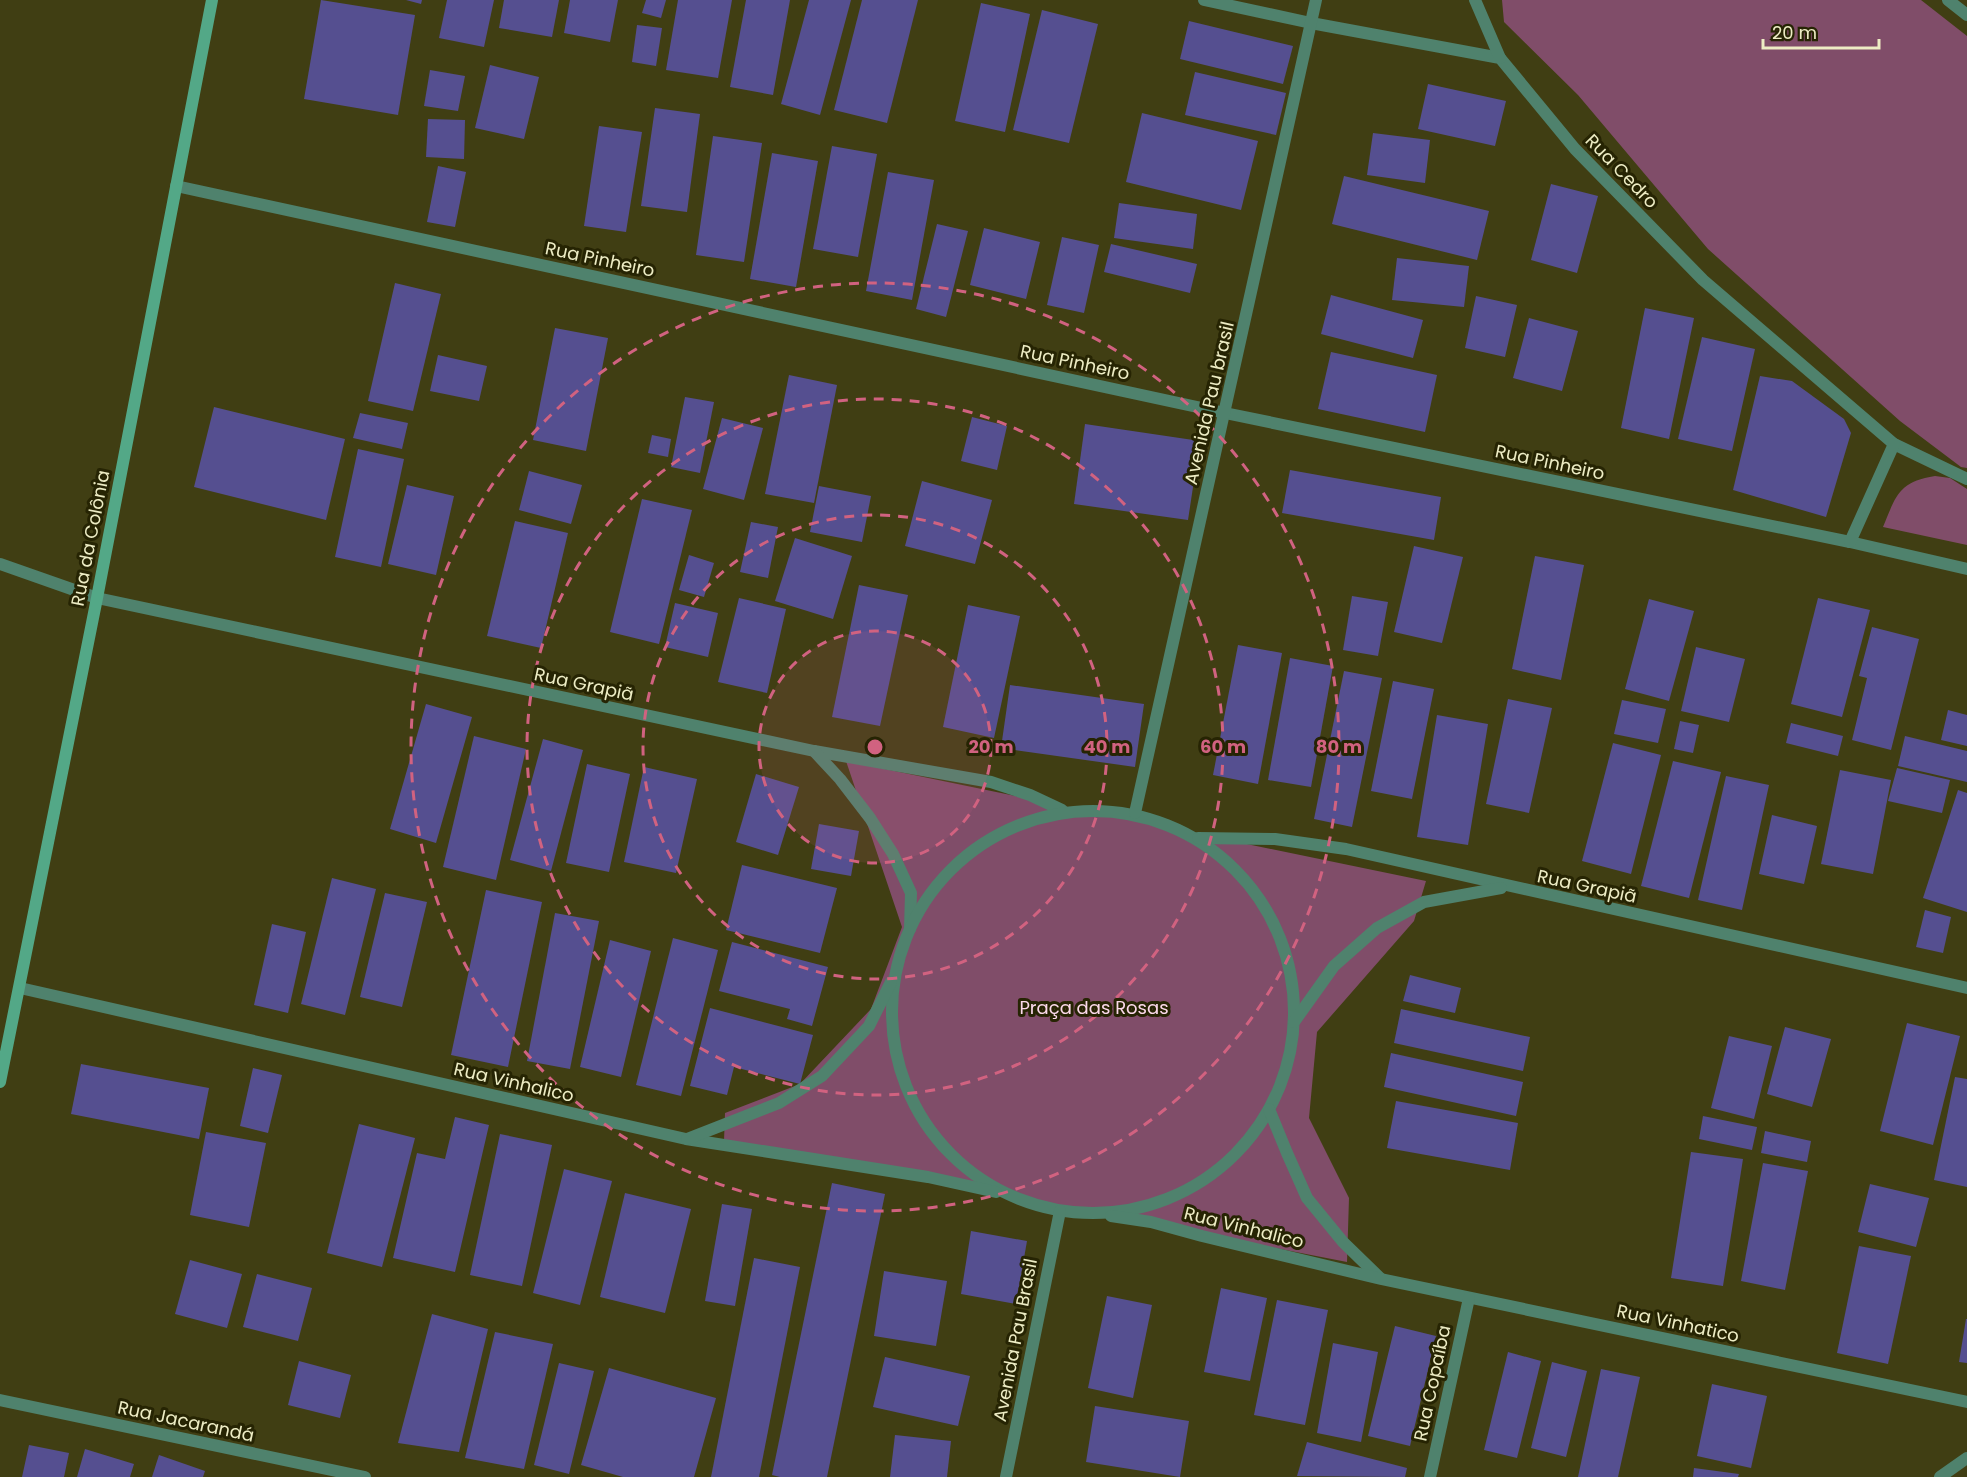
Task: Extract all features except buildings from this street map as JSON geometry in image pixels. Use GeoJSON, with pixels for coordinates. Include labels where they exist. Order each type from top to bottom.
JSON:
{"type":"FeatureCollection","features":[{"type":"Feature","properties":{"kind":"main road","name":"Rua da Colônia"},"geometry":{"type":"LineString","coordinates":[[0,1082],[97,598],[212,0]]}},
{"type":"Feature","properties":{"kind":"street"},"geometry":{"type":"LineString","coordinates":[[1204,0],[1311,23],[1500,58]]}},
{"type":"Feature","properties":{"kind":"street","name":"Avenida Pau brasil"},"geometry":{"type":"LineString","coordinates":[[1135,813],[1316,0]]}},
{"type":"Feature","properties":{"kind":"street","name":"Rua Cedro"},"geometry":{"type":"LineString","coordinates":[[1475,0],[1500,58],[1575,149],[1703,280],[1894,444],[1967,479]]}},
{"type":"Feature","properties":{"kind":"street"},"geometry":{"type":"LineString","coordinates":[[1948,0],[1967,15]]}},
{"type":"Feature","properties":{"kind":"street","name":"Rua Pinheiro"},"geometry":{"type":"LineString","coordinates":[[176,186],[1225,413],[1850,542],[1967,569]]}},
{"type":"Feature","properties":{"kind":"street"},"geometry":{"type":"LineString","coordinates":[[1850,542],[1894,444]]}},
{"type":"Feature","properties":{"kind":"street","name":"Rua Grapiã"},"geometry":{"type":"LineString","coordinates":[[0,564],[97,598],[814,751],[991,782],[1030,795],[1062,810]]}},
{"type":"Feature","properties":{"kind":"street"},"geometry":{"type":"LineString","coordinates":[[686,1139],[779,1102],[822,1076],[869,1026],[894,977],[910,929],[911,893],[893,854],[870,818],[840,779],[814,751]]}},
{"type":"Feature","properties":{"kind":"street"},"geometry":{"type":"LineString","coordinates":[[894,977],[893,1042],[909,1106],[951,1156],[1004,1194],[1060,1211],[1098,1214],[1150,1206],[1197,1184],[1227,1160],[1269,1109],[1287,1066],[1294,1022],[1290,968],[1274,924],[1240,872],[1198,838],[1135,813],[1085,808],[1062,810],[986,840],[971,852],[910,929]]}},
{"type":"Feature","properties":{"kind":"street","name":"Rua Grapiã"},"geometry":{"type":"LineString","coordinates":[[1198,838],[1275,839],[1346,849],[1967,988]]}},
{"type":"Feature","properties":{"kind":"street"},"geometry":{"type":"LineString","coordinates":[[1294,1022],[1334,966],[1377,928],[1424,902],[1508,887]]}},
{"type":"Feature","properties":{"kind":"street","name":"Rua Vinhalico"},"geometry":{"type":"LineString","coordinates":[[20,988],[686,1139],[928,1177],[1004,1194]]}},
{"type":"Feature","properties":{"kind":"street"},"geometry":{"type":"LineString","coordinates":[[1269,1109],[1307,1198],[1343,1242],[1381,1279]]}},
{"type":"Feature","properties":{"kind":"street","name":"Avenida Pau Brasil"},"geometry":{"type":"LineString","coordinates":[[1006,1477],[1060,1211]]}},
{"type":"Feature","properties":{"kind":"street","name":"Rua Vinhalico"},"geometry":{"type":"LineString","coordinates":[[1098,1214],[1151,1222],[1381,1279]]}},
{"type":"Feature","properties":{"kind":"street","name":"Rua Vinhatico"},"geometry":{"type":"LineString","coordinates":[[1381,1279],[1967,1402]]}},
{"type":"Feature","properties":{"kind":"street","name":"Rua Copaíba"},"geometry":{"type":"LineString","coordinates":[[1430,1477],[1469,1298]]}},
{"type":"Feature","properties":{"kind":"street","name":"Rua Jacarandá"},"geometry":{"type":"LineString","coordinates":[[0,1400],[365,1477]]}},
{"type":"Feature","properties":{"kind":"street"},"geometry":{"type":"LineString","coordinates":[[1940,1477],[1967,1458]]}},
{"type":"Feature","properties":{"kind":"green space"},"geometry":{"type":"Polygon","coordinates":[[[1502,0],[1921,0],[1967,36],[1967,468],[1961,467],[1900,421],[1708,249],[1578,95],[1504,22],[1502,0]]]}},
{"type":"Feature","properties":{"kind":"green space"},"geometry":{"type":"Polygon","coordinates":[[[1935,476],[1950,478],[1967,489],[1967,545],[1883,527],[1900,492],[1913,482],[1935,476]]]}},
{"type":"Feature","properties":{"kind":"green space","name":"Praça das Rosas"},"geometry":{"type":"Polygon","coordinates":[[[846,761],[1426,881],[1414,921],[1317,1032],[1309,1118],[1349,1198],[1347,1262],[724,1141],[725,1113],[800,1084],[871,1009],[902,927],[846,761]]]}}]}
